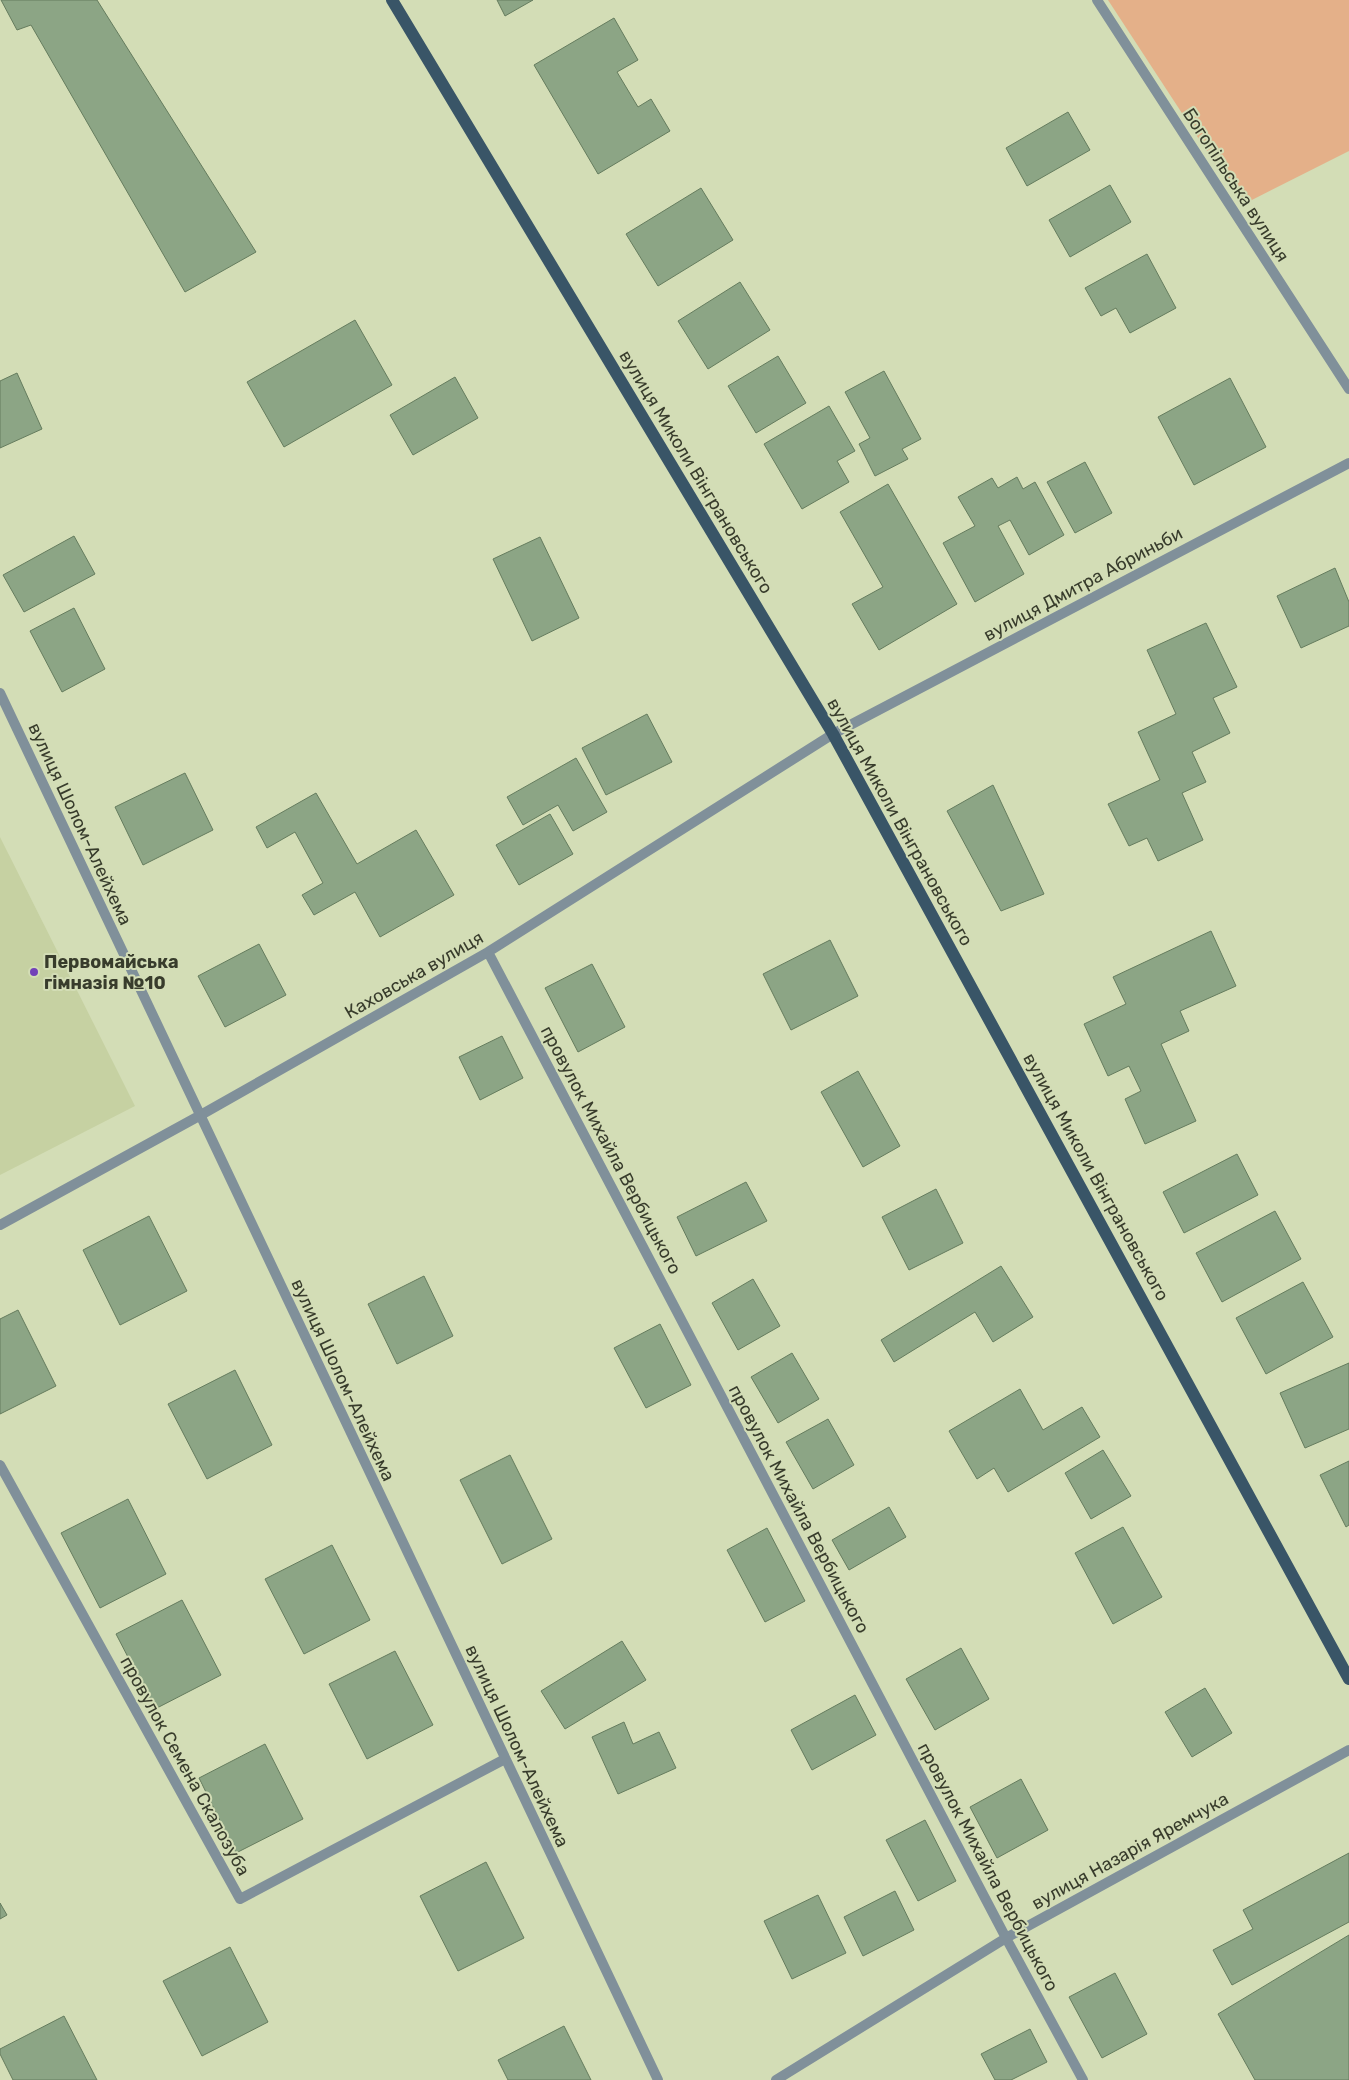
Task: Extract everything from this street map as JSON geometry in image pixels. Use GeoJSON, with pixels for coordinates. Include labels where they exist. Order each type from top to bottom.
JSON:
{"type":"FeatureCollection","features":[{"type":"Feature","properties":{"kind":"main road","name":"вулиця Миколи Вінграновського"},"geometry":{"type":"LineString","coordinates":[[392,0],[832,734],[1349,1678]]}},
{"type":"Feature","properties":{"kind":"street","name":"Богопільська вулиця"},"geometry":{"type":"LineString","coordinates":[[1097,0],[1349,389]]}},
{"type":"Feature","properties":{"kind":"street","name":"вулиця Дмитра Абриньби"},"geometry":{"type":"LineString","coordinates":[[832,734],[1349,463]]}},
{"type":"Feature","properties":{"kind":"street","name":"вулиця Шолом-Алейхема"},"geometry":{"type":"LineString","coordinates":[[0,693],[199,1116],[658,2080]]}},
{"type":"Feature","properties":{"kind":"street","name":"Каховська вулиця"},"geometry":{"type":"LineString","coordinates":[[0,1225],[199,1116],[488,952],[832,734]]}},
{"type":"Feature","properties":{"kind":"street","name":"провулок Михайла Вербицького"},"geometry":{"type":"LineString","coordinates":[[488,952],[1006,1938],[1083,2080]]}},
{"type":"Feature","properties":{"kind":"street","name":"провулок Семена Скалозуба"},"geometry":{"type":"LineString","coordinates":[[0,1465],[240,1899],[505,1759]]}},
{"type":"Feature","properties":{"kind":"street","name":"вулиця Назарія Яремчука"},"geometry":{"type":"LineString","coordinates":[[776,2080],[1006,1938],[1349,1750]]}},
{"type":"Feature","properties":{"kind":"shaded area"},"geometry":{"type":"Polygon","coordinates":[[[1108,0],[1349,0],[1349,151],[1242,205],[1108,0]]]}},
{"type":"Feature","properties":{"kind":"shaded area","name":"Первомайська гімназія №10"},"geometry":{"type":"Polygon","coordinates":[[[0,837],[135,1106],[0,1175],[0,837]]]}},
{"type":"Feature","properties":{"kind":"building"},"geometry":{"type":"Polygon","coordinates":[[[1,0],[97,0],[256,252],[185,292],[31,25],[17,30],[1,0]]]}},
{"type":"Feature","properties":{"kind":"building"},"geometry":{"type":"Polygon","coordinates":[[[497,0],[533,0],[505,16],[497,0]]]}},
{"type":"Feature","properties":{"kind":"building"},"geometry":{"type":"Polygon","coordinates":[[[614,18],[638,60],[617,72],[638,107],[651,99],[670,131],[598,174],[534,65],[614,18]]]}},
{"type":"Feature","properties":{"kind":"building"},"geometry":{"type":"Polygon","coordinates":[[[1068,112],[1090,150],[1027,186],[1006,148],[1068,112]]]}},
{"type":"Feature","properties":{"kind":"building"},"geometry":{"type":"Polygon","coordinates":[[[1110,185],[1131,222],[1070,257],[1049,220],[1110,185]]]}},
{"type":"Feature","properties":{"kind":"building"},"geometry":{"type":"Polygon","coordinates":[[[701,188],[733,240],[658,286],[626,234],[701,188]]]}},
{"type":"Feature","properties":{"kind":"building"},"geometry":{"type":"Polygon","coordinates":[[[1147,254],[1176,308],[1130,333],[1116,308],[1101,316],[1085,288],[1147,254]]]}},
{"type":"Feature","properties":{"kind":"building"},"geometry":{"type":"Polygon","coordinates":[[[740,282],[770,330],[708,369],[678,321],[740,282]]]}},
{"type":"Feature","properties":{"kind":"building"},"geometry":{"type":"Polygon","coordinates":[[[355,320],[392,385],[284,447],[247,382],[355,320]]]}},
{"type":"Feature","properties":{"kind":"building"},"geometry":{"type":"Polygon","coordinates":[[[778,356],[806,403],[756,433],[728,386],[778,356]]]}},
{"type":"Feature","properties":{"kind":"building"},"geometry":{"type":"Polygon","coordinates":[[[884,371],[921,439],[902,449],[908,459],[875,476],[859,444],[870,438],[845,392],[884,371]]]}},
{"type":"Feature","properties":{"kind":"building"},"geometry":{"type":"Polygon","coordinates":[[[17,373],[42,429],[0,448],[0,381],[17,373]]]}},
{"type":"Feature","properties":{"kind":"building"},"geometry":{"type":"Polygon","coordinates":[[[455,377],[478,418],[413,455],[390,415],[455,377]]]}},
{"type":"Feature","properties":{"kind":"building"},"geometry":{"type":"Polygon","coordinates":[[[1230,378],[1266,447],[1194,485],[1158,417],[1230,378]]]}},
{"type":"Feature","properties":{"kind":"building"},"geometry":{"type":"Polygon","coordinates":[[[829,406],[855,451],[837,461],[849,482],[802,509],[764,444],[829,406]]]}},
{"type":"Feature","properties":{"kind":"building"},"geometry":{"type":"Polygon","coordinates":[[[1085,462],[1112,513],[1075,533],[1047,482],[1085,462]]]}},
{"type":"Feature","properties":{"kind":"building"},"geometry":{"type":"Polygon","coordinates":[[[1017,477],[1023,489],[1035,482],[1064,535],[1029,555],[1010,520],[998,526],[1024,574],[975,602],[943,543],[975,526],[958,497],[992,478],[998,488],[1017,477]]]}},
{"type":"Feature","properties":{"kind":"building"},"geometry":{"type":"Polygon","coordinates":[[[888,484],[957,604],[879,650],[852,604],[883,587],[840,512],[888,484]]]}},
{"type":"Feature","properties":{"kind":"building"},"geometry":{"type":"Polygon","coordinates":[[[74,536],[95,574],[24,612],[3,575],[74,536]]]}},
{"type":"Feature","properties":{"kind":"building"},"geometry":{"type":"Polygon","coordinates":[[[540,537],[579,618],[532,641],[493,559],[540,537]]]}},
{"type":"Feature","properties":{"kind":"building"},"geometry":{"type":"Polygon","coordinates":[[[1335,568],[1349,602],[1349,626],[1301,648],[1277,596],[1335,568]]]}},
{"type":"Feature","properties":{"kind":"building"},"geometry":{"type":"Polygon","coordinates":[[[74,608],[105,669],[62,692],[30,631],[74,608]]]}},
{"type":"Feature","properties":{"kind":"building"},"geometry":{"type":"Polygon","coordinates":[[[1206,623],[1237,687],[1213,698],[1230,733],[1192,752],[1206,782],[1182,793],[1203,840],[1158,861],[1147,838],[1129,846],[1108,804],[1160,780],[1138,732],[1176,714],[1147,650],[1206,623]]]}},
{"type":"Feature","properties":{"kind":"building"},"geometry":{"type":"Polygon","coordinates":[[[647,714],[672,762],[606,795],[582,748],[647,714]]]}},
{"type":"Feature","properties":{"kind":"building"},"geometry":{"type":"Polygon","coordinates":[[[576,758],[607,812],[573,831],[558,805],[523,825],[507,797],[576,758]]]}},
{"type":"Feature","properties":{"kind":"building"},"geometry":{"type":"Polygon","coordinates":[[[185,773],[213,830],[143,865],[115,807],[185,773]]]}},
{"type":"Feature","properties":{"kind":"building"},"geometry":{"type":"Polygon","coordinates":[[[993,785],[1044,894],[1001,911],[947,811],[993,785]]]}},
{"type":"Feature","properties":{"kind":"building"},"geometry":{"type":"Polygon","coordinates":[[[316,793],[357,864],[416,830],[454,895],[380,937],[355,892],[314,915],[302,895],[323,883],[295,832],[267,848],[256,827],[316,793]]]}},
{"type":"Feature","properties":{"kind":"building"},"geometry":{"type":"Polygon","coordinates":[[[550,814],[573,854],[519,885],[496,845],[550,814]]]}},
{"type":"Feature","properties":{"kind":"building"},"geometry":{"type":"Polygon","coordinates":[[[1211,931],[1236,986],[1180,1011],[1189,1031],[1161,1044],[1196,1121],[1145,1144],[1125,1099],[1141,1091],[1129,1066],[1108,1076],[1084,1024],[1126,1004],[1113,977],[1211,931]]]}},
{"type":"Feature","properties":{"kind":"building"},"geometry":{"type":"Polygon","coordinates":[[[830,940],[858,996],[791,1030],[763,974],[830,940]]]}},
{"type":"Feature","properties":{"kind":"building"},"geometry":{"type":"Polygon","coordinates":[[[259,944],[286,995],[225,1027],[198,976],[259,944]]]}},
{"type":"Feature","properties":{"kind":"building"},"geometry":{"type":"Polygon","coordinates":[[[592,964],[625,1027],[578,1052],[545,988],[592,964]]]}},
{"type":"Feature","properties":{"kind":"building"},"geometry":{"type":"Polygon","coordinates":[[[502,1036],[523,1078],[480,1100],[459,1057],[502,1036]]]}},
{"type":"Feature","properties":{"kind":"building"},"geometry":{"type":"Polygon","coordinates":[[[858,1071],[900,1146],[863,1167],[821,1092],[858,1071]]]}},
{"type":"Feature","properties":{"kind":"building"},"geometry":{"type":"Polygon","coordinates":[[[1237,1154],[1258,1195],[1184,1233],[1163,1192],[1237,1154]]]}},
{"type":"Feature","properties":{"kind":"building"},"geometry":{"type":"Polygon","coordinates":[[[746,1182],[767,1221],[696,1256],[677,1217],[746,1182]]]}},
{"type":"Feature","properties":{"kind":"building"},"geometry":{"type":"Polygon","coordinates":[[[936,1189],[963,1243],[909,1270],[882,1217],[936,1189]]]}},
{"type":"Feature","properties":{"kind":"building"},"geometry":{"type":"Polygon","coordinates":[[[1275,1211],[1301,1259],[1222,1302],[1196,1253],[1275,1211]]]}},
{"type":"Feature","properties":{"kind":"building"},"geometry":{"type":"Polygon","coordinates":[[[149,1216],[187,1291],[120,1325],[83,1250],[149,1216]]]}},
{"type":"Feature","properties":{"kind":"building"},"geometry":{"type":"Polygon","coordinates":[[[1001,1266],[1033,1317],[993,1342],[975,1312],[894,1362],[881,1340],[1001,1266]]]}},
{"type":"Feature","properties":{"kind":"building"},"geometry":{"type":"Polygon","coordinates":[[[424,1276],[453,1336],[397,1364],[368,1304],[424,1276]]]}},
{"type":"Feature","properties":{"kind":"building"},"geometry":{"type":"Polygon","coordinates":[[[753,1279],[780,1326],[738,1350],[712,1303],[753,1279]]]}},
{"type":"Feature","properties":{"kind":"building"},"geometry":{"type":"Polygon","coordinates":[[[1303,1282],[1333,1337],[1266,1374],[1236,1318],[1303,1282]]]}},
{"type":"Feature","properties":{"kind":"building"},"geometry":{"type":"Polygon","coordinates":[[[18,1310],[56,1386],[0,1414],[0,1319],[18,1310]]]}},
{"type":"Feature","properties":{"kind":"building"},"geometry":{"type":"Polygon","coordinates":[[[660,1324],[691,1385],[646,1408],[614,1348],[660,1324]]]}},
{"type":"Feature","properties":{"kind":"building"},"geometry":{"type":"Polygon","coordinates":[[[792,1353],[819,1399],[778,1423],[751,1377],[792,1353]]]}},
{"type":"Feature","properties":{"kind":"building"},"geometry":{"type":"Polygon","coordinates":[[[1349,1363],[1349,1429],[1305,1448],[1280,1393],[1349,1363]]]}},
{"type":"Feature","properties":{"kind":"building"},"geometry":{"type":"Polygon","coordinates":[[[235,1370],[272,1445],[207,1479],[168,1404],[235,1370]]]}},
{"type":"Feature","properties":{"kind":"building"},"geometry":{"type":"Polygon","coordinates":[[[1020,1389],[1043,1430],[1082,1407],[1100,1437],[1008,1492],[994,1468],[977,1479],[949,1431],[1020,1389]]]}},
{"type":"Feature","properties":{"kind":"building"},"geometry":{"type":"Polygon","coordinates":[[[828,1419],[854,1465],[813,1489],[786,1442],[828,1419]]]}},
{"type":"Feature","properties":{"kind":"building"},"geometry":{"type":"Polygon","coordinates":[[[1103,1450],[1131,1496],[1091,1519],[1065,1473],[1103,1450]]]}},
{"type":"Feature","properties":{"kind":"building"},"geometry":{"type":"Polygon","coordinates":[[[510,1455],[552,1539],[502,1564],[460,1480],[510,1455]]]}},
{"type":"Feature","properties":{"kind":"building"},"geometry":{"type":"Polygon","coordinates":[[[1349,1461],[1349,1525],[1346,1527],[1320,1475],[1349,1461]]]}},
{"type":"Feature","properties":{"kind":"building"},"geometry":{"type":"Polygon","coordinates":[[[128,1499],[166,1574],[100,1608],[61,1533],[128,1499]]]}},
{"type":"Feature","properties":{"kind":"building"},"geometry":{"type":"Polygon","coordinates":[[[889,1507],[906,1537],[849,1570],[832,1540],[889,1507]]]}},
{"type":"Feature","properties":{"kind":"building"},"geometry":{"type":"Polygon","coordinates":[[[1123,1527],[1162,1597],[1113,1624],[1075,1553],[1123,1527]]]}},
{"type":"Feature","properties":{"kind":"building"},"geometry":{"type":"Polygon","coordinates":[[[767,1528],[805,1601],[765,1622],[727,1550],[767,1528]]]}},
{"type":"Feature","properties":{"kind":"building"},"geometry":{"type":"Polygon","coordinates":[[[332,1545],[370,1620],[304,1654],[265,1579],[332,1545]]]}},
{"type":"Feature","properties":{"kind":"building"},"geometry":{"type":"Polygon","coordinates":[[[182,1600],[221,1675],[155,1709],[116,1634],[182,1600]]]}},
{"type":"Feature","properties":{"kind":"building"},"geometry":{"type":"Polygon","coordinates":[[[622,1641],[646,1680],[565,1729],[541,1691],[622,1641]]]}},
{"type":"Feature","properties":{"kind":"building"},"geometry":{"type":"Polygon","coordinates":[[[961,1648],[989,1699],[935,1730],[906,1679],[961,1648]]]}},
{"type":"Feature","properties":{"kind":"building"},"geometry":{"type":"Polygon","coordinates":[[[395,1651],[433,1725],[367,1759],[329,1684],[395,1651]]]}},
{"type":"Feature","properties":{"kind":"building"},"geometry":{"type":"Polygon","coordinates":[[[1205,1688],[1232,1733],[1192,1757],[1165,1712],[1205,1688]]]}},
{"type":"Feature","properties":{"kind":"building"},"geometry":{"type":"Polygon","coordinates":[[[855,1695],[876,1735],[812,1770],[791,1730],[855,1695]]]}},
{"type":"Feature","properties":{"kind":"building"},"geometry":{"type":"Polygon","coordinates":[[[624,1722],[633,1744],[659,1732],[676,1768],[618,1794],[592,1737],[624,1722]]]}},
{"type":"Feature","properties":{"kind":"building"},"geometry":{"type":"Polygon","coordinates":[[[265,1744],[303,1819],[236,1853],[199,1778],[265,1744]]]}},
{"type":"Feature","properties":{"kind":"building"},"geometry":{"type":"Polygon","coordinates":[[[1021,1779],[1048,1830],[997,1858],[970,1807],[1021,1779]]]}},
{"type":"Feature","properties":{"kind":"building"},"geometry":{"type":"Polygon","coordinates":[[[925,1820],[956,1881],[918,1901],[886,1840],[925,1820]]]}},
{"type":"Feature","properties":{"kind":"building"},"geometry":{"type":"Polygon","coordinates":[[[1349,1853],[1349,1922],[1232,1985],[1213,1950],[1253,1929],[1243,1910],[1349,1853]]]}},
{"type":"Feature","properties":{"kind":"building"},"geometry":{"type":"Polygon","coordinates":[[[486,1862],[524,1938],[458,1971],[420,1896],[486,1862]]]}},
{"type":"Feature","properties":{"kind":"building"},"geometry":{"type":"Polygon","coordinates":[[[895,1891],[914,1930],[863,1956],[844,1917],[895,1891]]]}},
{"type":"Feature","properties":{"kind":"building"},"geometry":{"type":"Polygon","coordinates":[[[818,1895],[846,1953],[792,1979],[764,1921],[818,1895]]]}},
{"type":"Feature","properties":{"kind":"building"},"geometry":{"type":"Polygon","coordinates":[[[0,1903],[7,1915],[0,1919],[0,1903]]]}},
{"type":"Feature","properties":{"kind":"building"},"geometry":{"type":"Polygon","coordinates":[[[1349,1935],[1349,2080],[1255,2080],[1218,2014],[1349,1935]]]}},
{"type":"Feature","properties":{"kind":"building"},"geometry":{"type":"Polygon","coordinates":[[[230,1947],[268,2022],[202,2056],[163,1981],[230,1947]]]}},
{"type":"Feature","properties":{"kind":"building"},"geometry":{"type":"Polygon","coordinates":[[[1115,1973],[1147,2034],[1102,2058],[1069,1997],[1115,1973]]]}},
{"type":"Feature","properties":{"kind":"building"},"geometry":{"type":"Polygon","coordinates":[[[64,2016],[97,2080],[13,2080],[0,2054],[0,2049],[64,2016]]]}},
{"type":"Feature","properties":{"kind":"building"},"geometry":{"type":"Polygon","coordinates":[[[564,2026],[591,2080],[508,2080],[498,2060],[564,2026]]]}},
{"type":"Feature","properties":{"kind":"building"},"geometry":{"type":"Polygon","coordinates":[[[1030,2029],[1047,2062],[1011,2080],[995,2080],[981,2054],[1030,2029]]]}},
{"type":"Feature","properties":{"kind":"place","name":"Первомайська гімназія №10"},"geometry":{"type":"Point","coordinates":[34,972]}}]}
